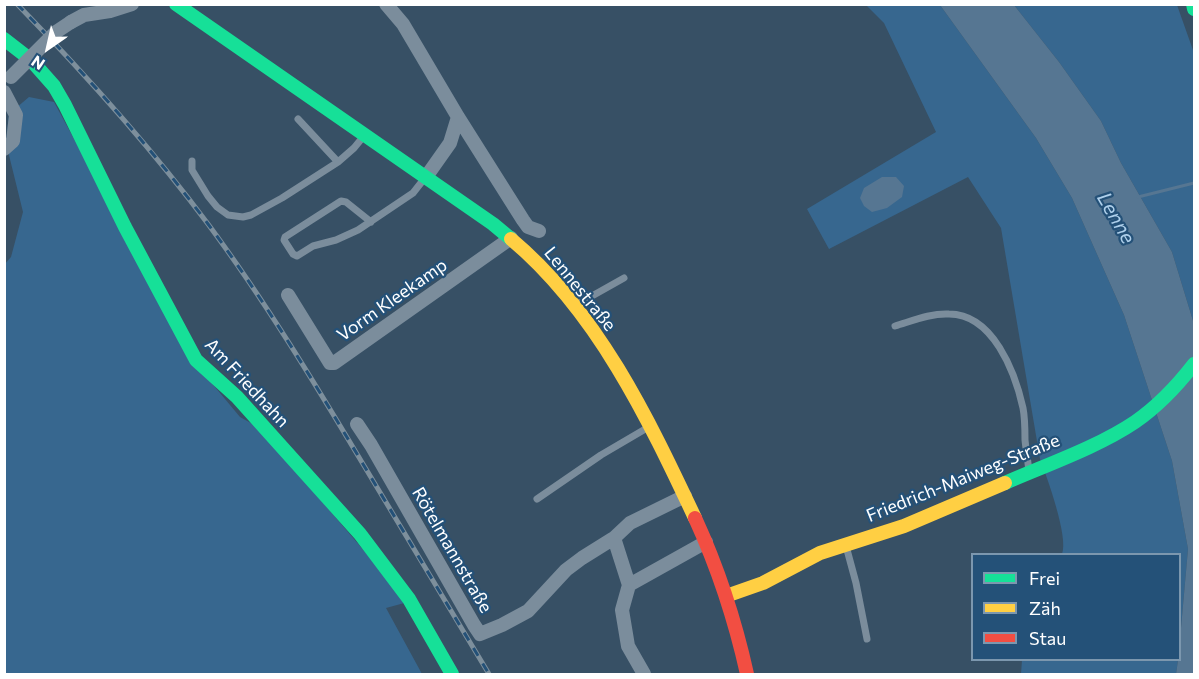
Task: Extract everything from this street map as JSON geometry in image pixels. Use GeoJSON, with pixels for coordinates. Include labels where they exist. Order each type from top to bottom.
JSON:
{"type":"FeatureCollection","features":[{"type":"Feature","properties":{"kind":"street"},"geometry":{"type":"LineString","coordinates":[[8,79],[56,32],[71,22],[84,15],[110,11],[132,4]]}},
{"type":"Feature","properties":{"kind":"street","name":"Lennestraße"},"geometry":{"type":"LineString","coordinates":[[176,4],[511,238],[555,281],[609,354],[650,426],[685,496],[706,542],[726,596],[747,675]]}},
{"type":"Feature","properties":{"kind":"street"},"geometry":{"type":"LineString","coordinates":[[386,4],[403,24],[523,220],[528,227],[539,231]]}},
{"type":"Feature","properties":{"kind":"street"},"geometry":{"type":"LineString","coordinates":[[1193,4],[1194,9]]}},
{"type":"Feature","properties":{"kind":"street","name":"Am Friedhahn"},"geometry":{"type":"LineString","coordinates":[[5,39],[31,60],[54,86],[125,227],[196,360],[237,398],[360,534],[410,598],[452,675]]}},
{"type":"Feature","properties":{"kind":"street"},"geometry":{"type":"LineString","coordinates":[[4,92],[16,115],[13,141],[4,149]]}},
{"type":"Feature","properties":{"kind":"street"},"geometry":{"type":"LineString","coordinates":[[426,177],[450,143],[459,117]]}},
{"type":"Feature","properties":{"kind":"street","name":"Vorm Kleekamp"},"geometry":{"type":"LineString","coordinates":[[288,295],[330,363],[333,363],[511,238]]}},
{"type":"Feature","properties":{"kind":"street","name":"Friedrich-Maiweg-Straße"},"geometry":{"type":"LineString","coordinates":[[726,596],[763,583],[820,553],[904,526],[1100,442],[1135,422],[1173,390],[1194,364]]}},
{"type":"Feature","properties":{"kind":"street","name":"Rötelmannstraße"},"geometry":{"type":"LineString","coordinates":[[357,424],[480,634],[528,611],[566,570],[614,538],[630,523],[685,496]]}},
{"type":"Feature","properties":{"kind":"street"},"geometry":{"type":"LineString","coordinates":[[614,538],[629,585],[622,610],[628,646],[644,675]]}},
{"type":"Feature","properties":{"kind":"street"},"geometry":{"type":"LineString","coordinates":[[629,585],[706,542]]}},
{"type":"Feature","properties":{"kind":"lane"},"geometry":{"type":"LineString","coordinates":[[298,119],[338,162]]}},
{"type":"Feature","properties":{"kind":"lane"},"geometry":{"type":"LineString","coordinates":[[192,161],[192,170],[223,212],[235,217],[251,215],[338,162],[365,136]]}},
{"type":"Feature","properties":{"kind":"lane"},"geometry":{"type":"LineString","coordinates":[[370,222],[346,202],[341,201],[285,237],[284,240],[293,254],[297,256],[313,246],[336,240],[358,230],[413,194],[426,177]]}},
{"type":"Feature","properties":{"kind":"lane"},"geometry":{"type":"LineString","coordinates":[[575,306],[624,278]]}},
{"type":"Feature","properties":{"kind":"lane"},"geometry":{"type":"LineString","coordinates":[[895,326],[950,314],[974,320],[988,333],[999,346],[1011,370],[1019,394],[1023,410],[1029,471]]}},
{"type":"Feature","properties":{"kind":"lane"},"geometry":{"type":"LineString","coordinates":[[537,499],[601,455],[650,426]]}},
{"type":"Feature","properties":{"kind":"lane"},"geometry":{"type":"LineString","coordinates":[[846,544],[867,639]]}},
{"type":"Feature","properties":{"kind":"shaded area"},"geometry":{"type":"Polygon","coordinates":[[[866,5],[940,5],[1036,138],[1072,198],[1124,315],[1172,461],[1188,549],[1181,628],[1181,553],[1062,553],[1060,522],[1040,459],[1001,228],[968,177],[829,249],[807,209],[936,132],[884,23],[866,5]]]}},
{"type":"Feature","properties":{"kind":"shaded area"},"geometry":{"type":"Polygon","coordinates":[[[1014,5],[1177,5],[1194,53],[1194,324],[1172,252],[1121,163],[1101,121],[1014,5]]]}},
{"type":"Feature","properties":{"kind":"shaded area"},"geometry":{"type":"Polygon","coordinates":[[[29,97],[54,102],[195,363],[240,417],[258,427],[408,602],[386,608],[422,674],[5,674],[4,265],[11,257],[23,212],[6,143],[9,114],[29,97]]]}},
{"type":"Feature","properties":{"kind":"shaded area"},"geometry":{"type":"Polygon","coordinates":[[[1022,661],[1178,661],[1176,674],[1021,674],[1022,661]]]}},
{"type":"Feature","properties":{"kind":"water","name":"Lenne"},"geometry":{"type":"Polygon","coordinates":[[[940,5],[1014,5],[1101,121],[1121,163],[1172,252],[1194,324],[1194,674],[1176,674],[1178,661],[1181,661],[1181,628],[1188,549],[1172,461],[1124,315],[1072,198],[1036,138],[940,5]]]}},
{"type":"Feature","properties":{"kind":"water"},"geometry":{"type":"Polygon","coordinates":[[[882,177],[896,177],[904,186],[902,197],[887,208],[872,212],[864,206],[860,198],[864,188],[882,177]]]}},
{"type":"Feature","properties":{"kind":"waterway"},"geometry":{"type":"LineString","coordinates":[[1138,197],[1194,183]]}},
{"type":"Feature","properties":{"kind":"railway"},"geometry":{"type":"LineString","coordinates":[[17,4],[140,139],[229,253],[307,372],[489,674]]}},
{"type":"Feature","properties":{"kind":"traffic: fast"},"geometry":{"type":"LineString","coordinates":[[176,4],[493,224],[511,239]]}},
{"type":"Feature","properties":{"kind":"traffic: fast"},"geometry":{"type":"LineString","coordinates":[[1193,4],[1194,9]]}},
{"type":"Feature","properties":{"kind":"traffic: fast"},"geometry":{"type":"LineString","coordinates":[[4,39],[31,60],[54,86],[125,227],[196,360],[237,397],[360,534],[409,599],[452,674]]}},
{"type":"Feature","properties":{"kind":"traffic: fast"},"geometry":{"type":"LineString","coordinates":[[1005,483],[1088,448],[1135,422],[1167,395],[1194,364]]}},
{"type":"Feature","properties":{"kind":"traffic: slow"},"geometry":{"type":"LineString","coordinates":[[511,239],[542,268],[595,333],[639,405],[695,518]]}},
{"type":"Feature","properties":{"kind":"traffic: slow"},"geometry":{"type":"LineString","coordinates":[[726,596],[763,583],[820,553],[904,526],[1005,483]]}},
{"type":"Feature","properties":{"kind":"traffic: jam"},"geometry":{"type":"LineString","coordinates":[[695,518],[725,594],[747,674]]}}]}
